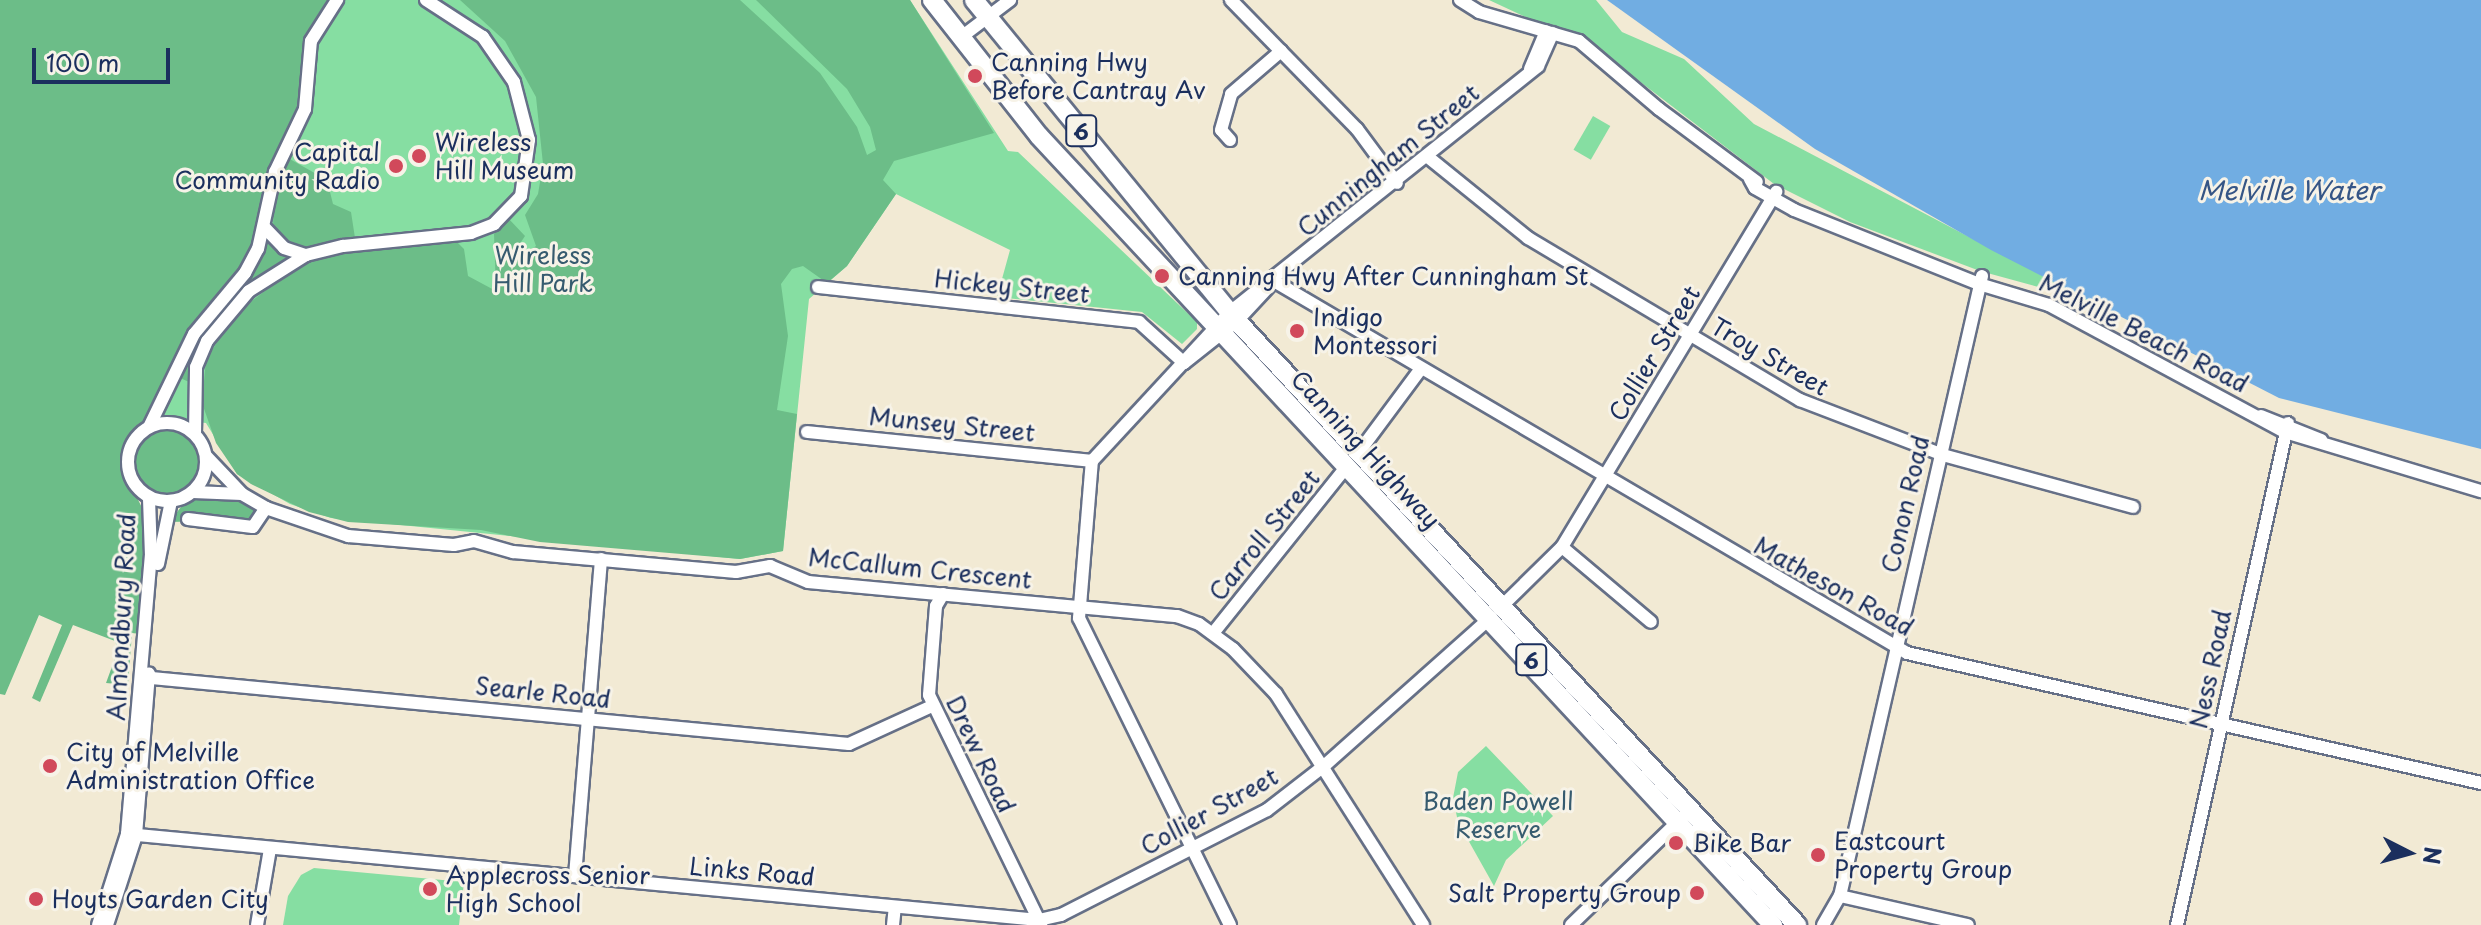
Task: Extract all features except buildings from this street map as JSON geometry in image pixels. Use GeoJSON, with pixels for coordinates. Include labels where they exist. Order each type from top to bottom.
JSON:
{"type":"FeatureCollection","features":[{"type":"Feature","properties":{"kind":"highway","name":"Canning Highway"},"geometry":{"type":"LineString","coordinates":[[932,0],[1022,117],[1227,323],[1685,815],[1797,925]]}},
{"type":"Feature","properties":{"kind":"highway","name":"Canning Highway"},"geometry":{"type":"LineString","coordinates":[[974,0],[1227,323]]}},
{"type":"Feature","properties":{"kind":"highway","name":"Canning Highway"},"geometry":{"type":"LineString","coordinates":[[1685,815],[1773,925]]}},
{"type":"Feature","properties":{"kind":"street"},"geometry":{"type":"LineString","coordinates":[[337,0],[311,41],[305,109],[275,172],[264,227],[245,273],[194,334],[149,427],[130,450],[127,464],[134,485],[149,498],[171,501],[193,492],[201,482],[206,456],[195,434],[193,387],[207,341],[249,291],[306,255],[376,240],[471,233],[494,224],[521,196],[529,140],[514,82],[483,37],[426,0]]}},
{"type":"Feature","properties":{"kind":"street"},"geometry":{"type":"LineString","coordinates":[[960,38],[986,15],[1010,0]]}},
{"type":"Feature","properties":{"kind":"street"},"geometry":{"type":"LineString","coordinates":[[1231,0],[1357,129],[1397,183]]}},
{"type":"Feature","properties":{"kind":"street","name":"Melville Beach Road"},"geometry":{"type":"LineString","coordinates":[[1460,0],[1479,12],[1586,49],[1750,179],[1803,212],[2049,305],[2287,428],[2481,491]]}},
{"type":"Feature","properties":{"kind":"street","name":"Cunningham Street"},"geometry":{"type":"LineString","coordinates":[[1092,461],[1262,284],[1274,281],[1529,72],[1548,35]]}},
{"type":"Feature","properties":{"kind":"street"},"geometry":{"type":"LineString","coordinates":[[1230,140],[1221,130],[1231,94],[1281,51]]}},
{"type":"Feature","properties":{"kind":"street","name":"Troy Street"},"geometry":{"type":"LineString","coordinates":[[1428,157],[1528,238],[1826,413],[1939,453],[2133,507]]}},
{"type":"Feature","properties":{"kind":"street","name":"Collier Street"},"geometry":{"type":"LineString","coordinates":[[1040,923],[1267,810],[1324,766],[1497,611],[1562,547],[1774,196]]}},
{"type":"Feature","properties":{"kind":"street"},"geometry":{"type":"LineString","coordinates":[[264,227],[284,248],[306,255]]}},
{"type":"Feature","properties":{"kind":"street","name":"Conon Road"},"geometry":{"type":"LineString","coordinates":[[1823,925],[1840,896],[1981,280]]}},
{"type":"Feature","properties":{"kind":"street","name":"Matheson Road"},"geometry":{"type":"LineString","coordinates":[[1274,281],[1895,648],[2481,783]]}},
{"type":"Feature","properties":{"kind":"street","name":"Hickey Street"},"geometry":{"type":"LineString","coordinates":[[818,287],[1139,322],[1184,363]]}},
{"type":"Feature","properties":{"kind":"street","name":"Carroll Street"},"geometry":{"type":"LineString","coordinates":[[1214,632],[1354,459],[1420,370]]}},
{"type":"Feature","properties":{"kind":"street"},"geometry":{"type":"LineString","coordinates":[[149,427],[172,424],[195,434]]}},
{"type":"Feature","properties":{"kind":"street","name":"Ness Road"},"geometry":{"type":"LineString","coordinates":[[2177,925],[2287,428]]}},
{"type":"Feature","properties":{"kind":"street","name":"Munsey Street"},"geometry":{"type":"LineString","coordinates":[[807,432],[1092,461]]}},
{"type":"Feature","properties":{"kind":"street","name":"McCallum Crescent"},"geometry":{"type":"LineString","coordinates":[[206,456],[242,494],[266,508],[348,536],[454,545],[474,541],[513,552],[736,572],[770,566],[808,582],[1177,616],[1214,632],[1276,694],[1423,925]]}},
{"type":"Feature","properties":{"kind":"street"},"geometry":{"type":"LineString","coordinates":[[1092,461],[1081,606],[1087,641],[1230,925]]}},
{"type":"Feature","properties":{"kind":"street","name":"McCallum Crescent"},"geometry":{"type":"LineString","coordinates":[[193,492],[242,494]]}},
{"type":"Feature","properties":{"kind":"street","name":"Almondbury Road"},"geometry":{"type":"LineString","coordinates":[[107,925],[132,834],[152,544],[149,498]]}},
{"type":"Feature","properties":{"kind":"street","name":"Almondbury Road"},"geometry":{"type":"LineString","coordinates":[[145,677],[163,522],[171,501]]}},
{"type":"Feature","properties":{"kind":"street"},"geometry":{"type":"LineString","coordinates":[[188,519],[253,527],[266,508]]}},
{"type":"Feature","properties":{"kind":"street"},"geometry":{"type":"LineString","coordinates":[[1562,547],[1651,622]]}},
{"type":"Feature","properties":{"kind":"street"},"geometry":{"type":"LineString","coordinates":[[575,876],[601,559]]}},
{"type":"Feature","properties":{"kind":"street","name":"Drew Road"},"geometry":{"type":"LineString","coordinates":[[943,594],[936,606],[927,684],[932,706],[1040,923]]}},
{"type":"Feature","properties":{"kind":"street","name":"Searle Road"},"geometry":{"type":"LineString","coordinates":[[145,677],[849,744],[932,706]]}},
{"type":"Feature","properties":{"kind":"street"},"geometry":{"type":"LineString","coordinates":[[1571,925],[1685,815]]}},
{"type":"Feature","properties":{"kind":"street","name":"Almondbury Road"},"geometry":{"type":"LineString","coordinates":[[98,925],[132,834]]}},
{"type":"Feature","properties":{"kind":"street","name":"Links Road"},"geometry":{"type":"LineString","coordinates":[[132,834],[1040,923]]}},
{"type":"Feature","properties":{"kind":"street"},"geometry":{"type":"LineString","coordinates":[[257,925],[270,849]]}},
{"type":"Feature","properties":{"kind":"street"},"geometry":{"type":"LineString","coordinates":[[1840,896],[1968,925]]}},
{"type":"Feature","properties":{"kind":"street"},"geometry":{"type":"LineString","coordinates":[[893,925],[895,907]]}},
{"type":"Feature","properties":{"kind":"green space","name":"Wireless Hill Park"},"geometry":{"type":"Polygon","coordinates":[[[0,0],[910,0],[1008,151],[1018,152],[1197,322],[1197,329],[1182,344],[1142,312],[997,297],[1010,250],[896,194],[847,266],[809,299],[783,551],[740,559],[331,518],[290,504],[237,474],[206,423],[111,413],[0,0]]]}},
{"type":"Feature","properties":{"kind":"green space"},"geometry":{"type":"Polygon","coordinates":[[[0,0],[331,0],[310,27],[299,107],[268,176],[258,232],[249,252],[149,417],[126,445],[122,467],[149,522],[140,634],[132,633],[128,685],[106,683],[118,650],[115,641],[73,625],[40,702],[32,698],[62,625],[39,615],[5,695],[0,694],[0,0]]]}},
{"type":"Feature","properties":{"kind":"green space"},"geometry":{"type":"Polygon","coordinates":[[[460,0],[740,0],[820,73],[857,127],[867,155],[876,150],[870,127],[847,89],[756,0],[910,0],[994,133],[894,161],[883,180],[896,194],[847,266],[827,283],[803,266],[792,269],[781,284],[788,336],[777,410],[797,414],[783,551],[740,559],[540,542],[481,530],[348,522],[309,512],[251,484],[237,474],[216,443],[202,403],[206,359],[237,312],[302,263],[374,244],[457,242],[464,249],[468,276],[496,291],[494,234],[508,218],[525,236],[515,251],[519,258],[536,246],[525,215],[538,194],[543,164],[536,97],[505,41],[460,0]]]}},
{"type":"Feature","properties":{"kind":"green space"},"geometry":{"type":"Polygon","coordinates":[[[1489,0],[1596,0],[1622,32],[1684,59],[1754,124],[2093,302],[1980,271],[1850,222],[1774,184],[1601,52],[1489,0]]]}},
{"type":"Feature","properties":{"kind":"green space"},"geometry":{"type":"Polygon","coordinates":[[[1593,116],[1610,126],[1591,160],[1574,150],[1593,116]]]}},
{"type":"Feature","properties":{"kind":"green space"},"geometry":{"type":"Polygon","coordinates":[[[288,158],[327,180],[333,204],[351,212],[355,238],[311,249],[292,248],[273,228],[274,187],[288,158]]]}},
{"type":"Feature","properties":{"kind":"green space"},"geometry":{"type":"Polygon","coordinates":[[[266,235],[296,258],[277,268],[195,359],[189,382],[178,377],[199,334],[266,235]]]}},
{"type":"Feature","properties":{"kind":"green space"},"geometry":{"type":"Polygon","coordinates":[[[168,429],[192,439],[202,463],[192,487],[168,497],[144,487],[134,463],[144,439],[168,429]]]}},
{"type":"Feature","properties":{"kind":"green space"},"geometry":{"type":"Polygon","coordinates":[[[203,496],[226,496],[250,505],[257,513],[255,520],[169,522],[181,507],[203,496]]]}},
{"type":"Feature","properties":{"kind":"green space","name":"Baden Powell Reserve"},"geometry":{"type":"Polygon","coordinates":[[[1486,746],[1553,816],[1506,860],[1494,886],[1458,822],[1453,798],[1458,772],[1486,746]]]}},
{"type":"Feature","properties":{"kind":"green space"},"geometry":{"type":"Polygon","coordinates":[[[314,868],[464,882],[459,925],[283,925],[288,896],[301,875],[314,868]]]}},
{"type":"Feature","properties":{"kind":"water","name":"Melville Water"},"geometry":{"type":"Polygon","coordinates":[[[1607,0],[2481,0],[2481,449],[2279,398],[1991,250],[1815,149],[1607,0]]]}},
{"type":"Feature","properties":{"kind":"place","name":"Canning Hwy Before Cantray Av"},"geometry":{"type":"Point","coordinates":[975,76]}},
{"type":"Feature","properties":{"kind":"place","name":"Wireless Hill Museum"},"geometry":{"type":"Point","coordinates":[419,156]}},
{"type":"Feature","properties":{"kind":"place","name":"Capital Community Radio"},"geometry":{"type":"Point","coordinates":[396,166]}},
{"type":"Feature","properties":{"kind":"place","name":"Canning Hwy After Cunningham St"},"geometry":{"type":"Point","coordinates":[1162,276]}},
{"type":"Feature","properties":{"kind":"place","name":"Indigo Montessori"},"geometry":{"type":"Point","coordinates":[1297,331]}},
{"type":"Feature","properties":{"kind":"place","name":"City of Melville Administration Office"},"geometry":{"type":"Point","coordinates":[50,766]}},
{"type":"Feature","properties":{"kind":"place","name":"Bike Bar"},"geometry":{"type":"Point","coordinates":[1676,843]}},
{"type":"Feature","properties":{"kind":"place","name":"Eastcourt Property Group"},"geometry":{"type":"Point","coordinates":[1818,855]}},
{"type":"Feature","properties":{"kind":"place","name":"Applecross Senior High School"},"geometry":{"type":"Point","coordinates":[430,889]}},
{"type":"Feature","properties":{"kind":"place","name":"Salt Property Group"},"geometry":{"type":"Point","coordinates":[1697,893]}},
{"type":"Feature","properties":{"kind":"place","name":"Hoyts Garden City"},"geometry":{"type":"Point","coordinates":[36,899]}}]}
